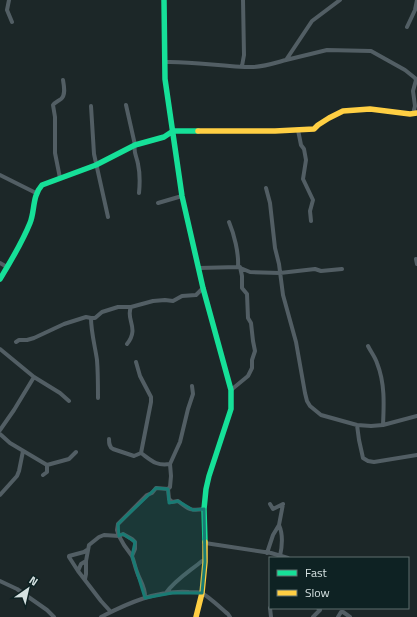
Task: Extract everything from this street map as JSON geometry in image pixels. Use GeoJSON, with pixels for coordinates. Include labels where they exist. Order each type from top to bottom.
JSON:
{"type":"FeatureCollection","features":[{"type":"Feature","properties":{"kind":"main road"},"geometry":{"type":"LineString","coordinates":[[164,0],[165,79],[182,196],[203,288],[231,390],[231,409],[206,489],[204,508],[205,562],[202,593],[196,617]]}},
{"type":"Feature","properties":{"kind":"main road"},"geometry":{"type":"LineString","coordinates":[[0,279],[25,234],[33,215],[36,193],[42,185],[96,165],[135,145],[164,137],[173,130],[275,131],[314,129],[329,118],[343,111],[370,109],[410,114],[415,113]]}},
{"type":"Feature","properties":{"kind":"street"},"geometry":{"type":"LineString","coordinates":[[9,0],[7,10],[12,22]]}},
{"type":"Feature","properties":{"kind":"street"},"geometry":{"type":"LineString","coordinates":[[242,66],[244,55],[243,0]]}},
{"type":"Feature","properties":{"kind":"street"},"geometry":{"type":"LineString","coordinates":[[286,60],[312,21],[340,0]]}},
{"type":"Feature","properties":{"kind":"street"},"geometry":{"type":"LineString","coordinates":[[407,27],[415,10],[417,0]]}},
{"type":"Feature","properties":{"kind":"street"},"geometry":{"type":"LineString","coordinates":[[165,62],[189,62],[253,67],[268,65],[327,50],[371,51],[405,70],[415,78],[415,113]]}},
{"type":"Feature","properties":{"kind":"street"},"geometry":{"type":"LineString","coordinates":[[60,178],[55,153],[55,117],[53,105],[64,96],[63,80]]}},
{"type":"Feature","properties":{"kind":"street"},"geometry":{"type":"LineString","coordinates":[[126,105],[138,164],[140,183],[138,193]]}},
{"type":"Feature","properties":{"kind":"street"},"geometry":{"type":"LineString","coordinates":[[91,106],[94,154],[108,217]]}},
{"type":"Feature","properties":{"kind":"street"},"geometry":{"type":"LineString","coordinates":[[298,130],[306,160],[303,179],[313,200],[310,211],[311,221]]}},
{"type":"Feature","properties":{"kind":"street"},"geometry":{"type":"LineString","coordinates":[[164,137],[174,139]]}},
{"type":"Feature","properties":{"kind":"street"},"geometry":{"type":"LineString","coordinates":[[0,176],[36,193]]}},
{"type":"Feature","properties":{"kind":"street"},"geometry":{"type":"LineString","coordinates":[[266,188],[270,203],[275,248],[283,295],[296,342],[307,400],[314,410],[321,415],[357,425],[383,425],[417,416]]}},
{"type":"Feature","properties":{"kind":"street"},"geometry":{"type":"LineString","coordinates":[[158,203],[182,196]]}},
{"type":"Feature","properties":{"kind":"street"},"geometry":{"type":"LineString","coordinates":[[229,222],[233,231],[242,276],[242,288],[247,294],[248,318],[255,351],[252,360],[252,368],[248,376],[231,390]]}},
{"type":"Feature","properties":{"kind":"street"},"geometry":{"type":"LineString","coordinates":[[416,259],[417,264]]}},
{"type":"Feature","properties":{"kind":"street"},"geometry":{"type":"LineString","coordinates":[[0,263],[7,267]]}},
{"type":"Feature","properties":{"kind":"street"},"geometry":{"type":"LineString","coordinates":[[199,268],[239,267],[250,272],[280,274],[315,269],[321,271],[342,269]]}},
{"type":"Feature","properties":{"kind":"street"},"geometry":{"type":"LineString","coordinates":[[16,342],[19,340],[34,338],[54,328],[79,319],[86,317],[95,318],[102,312],[118,307],[131,307],[153,301],[173,300],[182,296],[196,295],[203,288]]}},
{"type":"Feature","properties":{"kind":"street"},"geometry":{"type":"LineString","coordinates":[[127,344],[132,335],[132,325],[129,311],[131,307]]}},
{"type":"Feature","properties":{"kind":"street"},"geometry":{"type":"LineString","coordinates":[[91,318],[91,328],[97,360],[98,398]]}},
{"type":"Feature","properties":{"kind":"street"},"geometry":{"type":"LineString","coordinates":[[368,346],[378,365],[383,387],[383,425]]}},
{"type":"Feature","properties":{"kind":"street"},"geometry":{"type":"LineString","coordinates":[[0,349],[69,401]]}},
{"type":"Feature","properties":{"kind":"street"},"geometry":{"type":"LineString","coordinates":[[136,362],[140,376],[151,397],[141,453]]}},
{"type":"Feature","properties":{"kind":"street"},"geometry":{"type":"LineString","coordinates":[[0,430],[18,404],[34,376]]}},
{"type":"Feature","properties":{"kind":"street"},"geometry":{"type":"LineString","coordinates":[[192,386],[194,394],[188,409],[180,442],[170,464],[171,476],[170,487],[168,489],[169,499],[172,502],[178,501],[185,507],[193,510],[204,508]]}},
{"type":"Feature","properties":{"kind":"street"},"geometry":{"type":"LineString","coordinates":[[357,425],[363,458],[368,462],[417,455]]}},
{"type":"Feature","properties":{"kind":"street"},"geometry":{"type":"LineString","coordinates":[[0,434],[10,443],[47,465],[69,459],[73,457],[76,452]]}},
{"type":"Feature","properties":{"kind":"street"},"geometry":{"type":"LineString","coordinates":[[109,439],[111,448],[113,449],[134,456],[141,453]]}},
{"type":"Feature","properties":{"kind":"street"},"geometry":{"type":"LineString","coordinates":[[0,495],[17,476],[23,451]]}},
{"type":"Feature","properties":{"kind":"street"},"geometry":{"type":"LineString","coordinates":[[141,453],[152,462],[163,465],[170,464]]}},
{"type":"Feature","properties":{"kind":"street"},"geometry":{"type":"LineString","coordinates":[[43,475],[47,472],[47,465]]}},
{"type":"Feature","properties":{"kind":"street"},"geometry":{"type":"LineString","coordinates":[[145,598],[145,589],[136,571],[136,565],[119,536],[117,530],[118,524],[147,495],[152,494],[156,488],[168,489]]}},
{"type":"Feature","properties":{"kind":"street"},"geometry":{"type":"LineString","coordinates":[[267,553],[273,535],[279,525],[283,504],[273,509],[270,504]]}},
{"type":"Feature","properties":{"kind":"street"},"geometry":{"type":"LineString","coordinates":[[205,544],[267,553],[280,557],[282,541],[281,528],[279,525]]}},
{"type":"Feature","properties":{"kind":"street"},"geometry":{"type":"LineString","coordinates":[[85,579],[89,545],[99,537],[104,535],[119,536],[123,534],[132,539],[135,542],[135,549],[132,556]]}},
{"type":"Feature","properties":{"kind":"street"},"geometry":{"type":"LineString","coordinates":[[88,549],[84,552],[69,557],[78,571],[111,612]]}},
{"type":"Feature","properties":{"kind":"street"},"geometry":{"type":"LineString","coordinates":[[78,571],[81,564],[86,561]]}},
{"type":"Feature","properties":{"kind":"street"},"geometry":{"type":"LineString","coordinates":[[166,593],[202,561],[205,562]]}},
{"type":"Feature","properties":{"kind":"street"},"geometry":{"type":"LineString","coordinates":[[0,581],[17,590],[47,610],[54,617]]}},
{"type":"Feature","properties":{"kind":"street"},"geometry":{"type":"LineString","coordinates":[[101,617],[145,598],[166,593],[185,592],[202,593],[230,617]]}},
{"type":"Feature","properties":{"kind":"street"},"geometry":{"type":"LineString","coordinates":[[313,617],[320,610],[319,609]]}},
{"type":"Feature","properties":{"kind":"street"},"geometry":{"type":"LineString","coordinates":[[338,617],[341,612],[350,617]]}},
{"type":"Feature","properties":{"kind":"highlighted area"},"geometry":{"type":"Polygon","coordinates":[[[156,488],[168,489],[169,503],[178,501],[193,510],[204,509],[205,562],[202,593],[172,593],[145,598],[132,556],[135,542],[123,534],[119,536],[118,524],[156,488]]]}},
{"type":"Feature","properties":{"kind":"traffic: fast"},"geometry":{"type":"LineString","coordinates":[[164,0],[165,79],[182,196],[203,288],[231,390],[231,409],[206,489],[204,509],[205,542]]}},
{"type":"Feature","properties":{"kind":"traffic: fast"},"geometry":{"type":"LineString","coordinates":[[0,279],[27,230],[32,218],[35,199],[42,185],[96,165],[135,145],[164,137],[173,131],[198,131]]}},
{"type":"Feature","properties":{"kind":"traffic: slow"},"geometry":{"type":"LineString","coordinates":[[198,131],[275,131],[314,129],[329,118],[343,111],[370,109],[410,114],[417,113]]}},
{"type":"Feature","properties":{"kind":"traffic: slow"},"geometry":{"type":"LineString","coordinates":[[196,617],[202,593],[205,542]]}}]}
